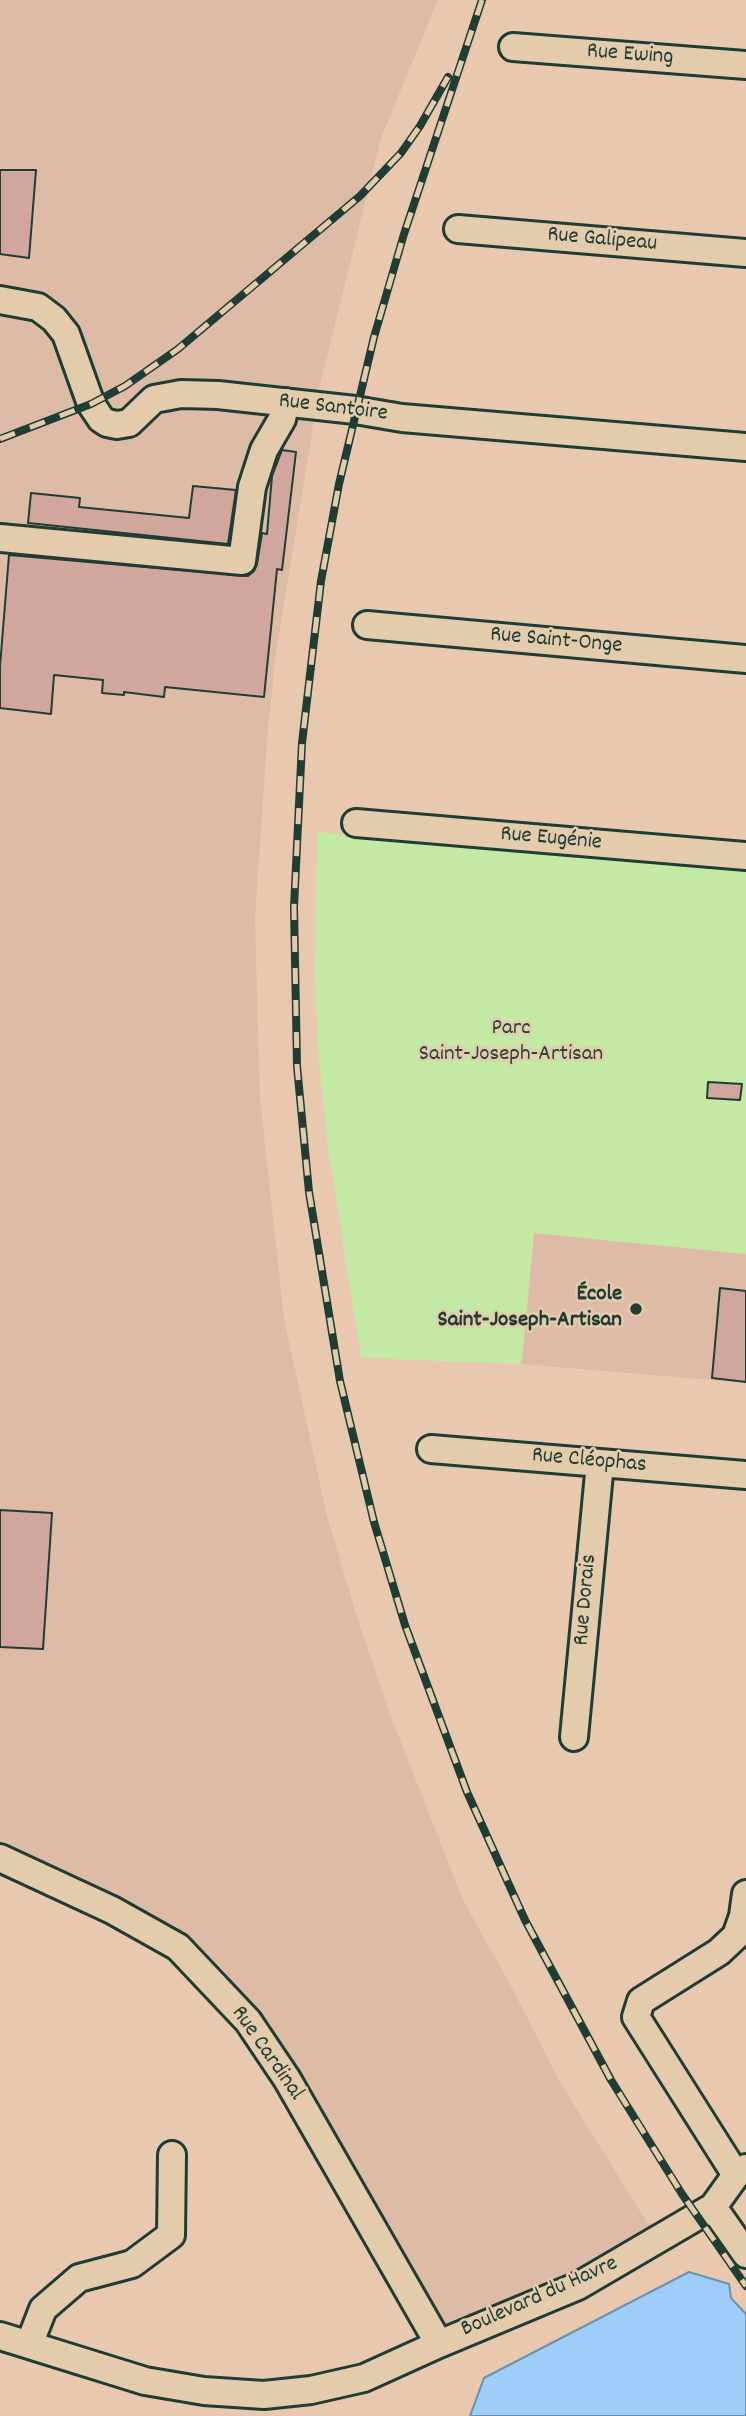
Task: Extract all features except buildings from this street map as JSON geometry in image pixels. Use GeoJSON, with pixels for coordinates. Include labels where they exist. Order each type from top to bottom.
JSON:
{"type":"FeatureCollection","features":[{"type":"Feature","properties":{"kind":"street","name":"Rue Ewing"},"geometry":{"type":"LineString","coordinates":[[513,47],[746,65]]}},
{"type":"Feature","properties":{"kind":"street","name":"Rue Galipeau"},"geometry":{"type":"LineString","coordinates":[[458,229],[746,253]]}},
{"type":"Feature","properties":{"kind":"street","name":"Rue Santoire"},"geometry":{"type":"LineString","coordinates":[[0,300],[38,307],[54,319],[66,334],[91,404],[101,419],[117,425],[129,423],[154,399],[164,395],[218,395],[402,418],[746,447]]}},
{"type":"Feature","properties":{"kind":"street"},"geometry":{"type":"LineString","coordinates":[[0,538],[242,561],[252,487],[264,450],[282,419],[286,402]]}},
{"type":"Feature","properties":{"kind":"street","name":"Rue Saint-Onge"},"geometry":{"type":"LineString","coordinates":[[367,625],[746,659]]}},
{"type":"Feature","properties":{"kind":"street","name":"Rue Eugénie"},"geometry":{"type":"LineString","coordinates":[[356,823],[746,856]]}},
{"type":"Feature","properties":{"kind":"street","name":"Rue Cléophas"},"geometry":{"type":"LineString","coordinates":[[431,1449],[746,1475]]}},
{"type":"Feature","properties":{"kind":"street","name":"Rue Dorais"},"geometry":{"type":"LineString","coordinates":[[574,1737],[600,1463]]}},
{"type":"Feature","properties":{"kind":"street","name":"Rue Cardinal"},"geometry":{"type":"LineString","coordinates":[[0,1858],[112,1910],[178,1947],[248,2021],[287,2079],[439,2344]]}},
{"type":"Feature","properties":{"kind":"street"},"geometry":{"type":"LineString","coordinates":[[741,2172],[636,2017],[641,2001],[719,1952],[736,1936],[743,1916],[746,1894]]}},
{"type":"Feature","properties":{"kind":"street"},"geometry":{"type":"LineString","coordinates":[[29,2345],[43,2309],[79,2278],[132,2264],[171,2235],[172,2155]]}},
{"type":"Feature","properties":{"kind":"street","name":"Boulevard du Havre"},"geometry":{"type":"LineString","coordinates":[[0,2336],[145,2381],[204,2391],[264,2395],[311,2390],[364,2378],[578,2286],[713,2207],[741,2172]]}},
{"type":"Feature","properties":{"kind":"street"},"geometry":{"type":"LineString","coordinates":[[713,2207],[746,2254]]}},
{"type":"Feature","properties":{"kind":"shaded area"},"geometry":{"type":"Polygon","coordinates":[[[0,0],[438,0],[381,138],[319,389],[276,653],[268,727],[255,919],[260,1098],[284,1319],[327,1516],[357,1617],[391,1717],[463,1900],[561,2084],[648,2224],[698,2217],[439,2344],[287,2079],[178,1947],[0,1858],[0,0]]]}},
{"type":"Feature","properties":{"kind":"shaded area","name":"École Saint-Joseph-Artisan"},"geometry":{"type":"Polygon","coordinates":[[[534,1233],[746,1254],[746,1383],[522,1364],[534,1233]]]}},
{"type":"Feature","properties":{"kind":"green space","name":"Parc Saint-Joseph-Artisan"},"geometry":{"type":"Polygon","coordinates":[[[317,832],[746,872],[746,1254],[534,1233],[521,1364],[361,1358],[328,1147],[318,1051],[315,978],[317,832]]]}},
{"type":"Feature","properties":{"kind":"water"},"geometry":{"type":"Polygon","coordinates":[[[689,2272],[729,2284],[731,2298],[746,2314],[746,2416],[470,2416],[484,2378],[689,2272]]]}},
{"type":"Feature","properties":{"kind":"railway"},"geometry":{"type":"LineString","coordinates":[[482,0],[404,234],[374,337],[339,484],[321,581],[302,743],[294,907],[297,1066],[309,1192],[340,1381],[374,1522],[405,1625],[467,1792],[525,1920],[611,2080],[682,2194],[746,2286]]}},
{"type":"Feature","properties":{"kind":"railway"},"geometry":{"type":"LineString","coordinates":[[0,439],[91,404],[125,386],[178,349],[360,196],[401,153],[448,77]]}},
{"type":"Feature","properties":{"kind":"place","name":"École Saint-Joseph-Artisan"},"geometry":{"type":"Point","coordinates":[636,1309]}}]}
